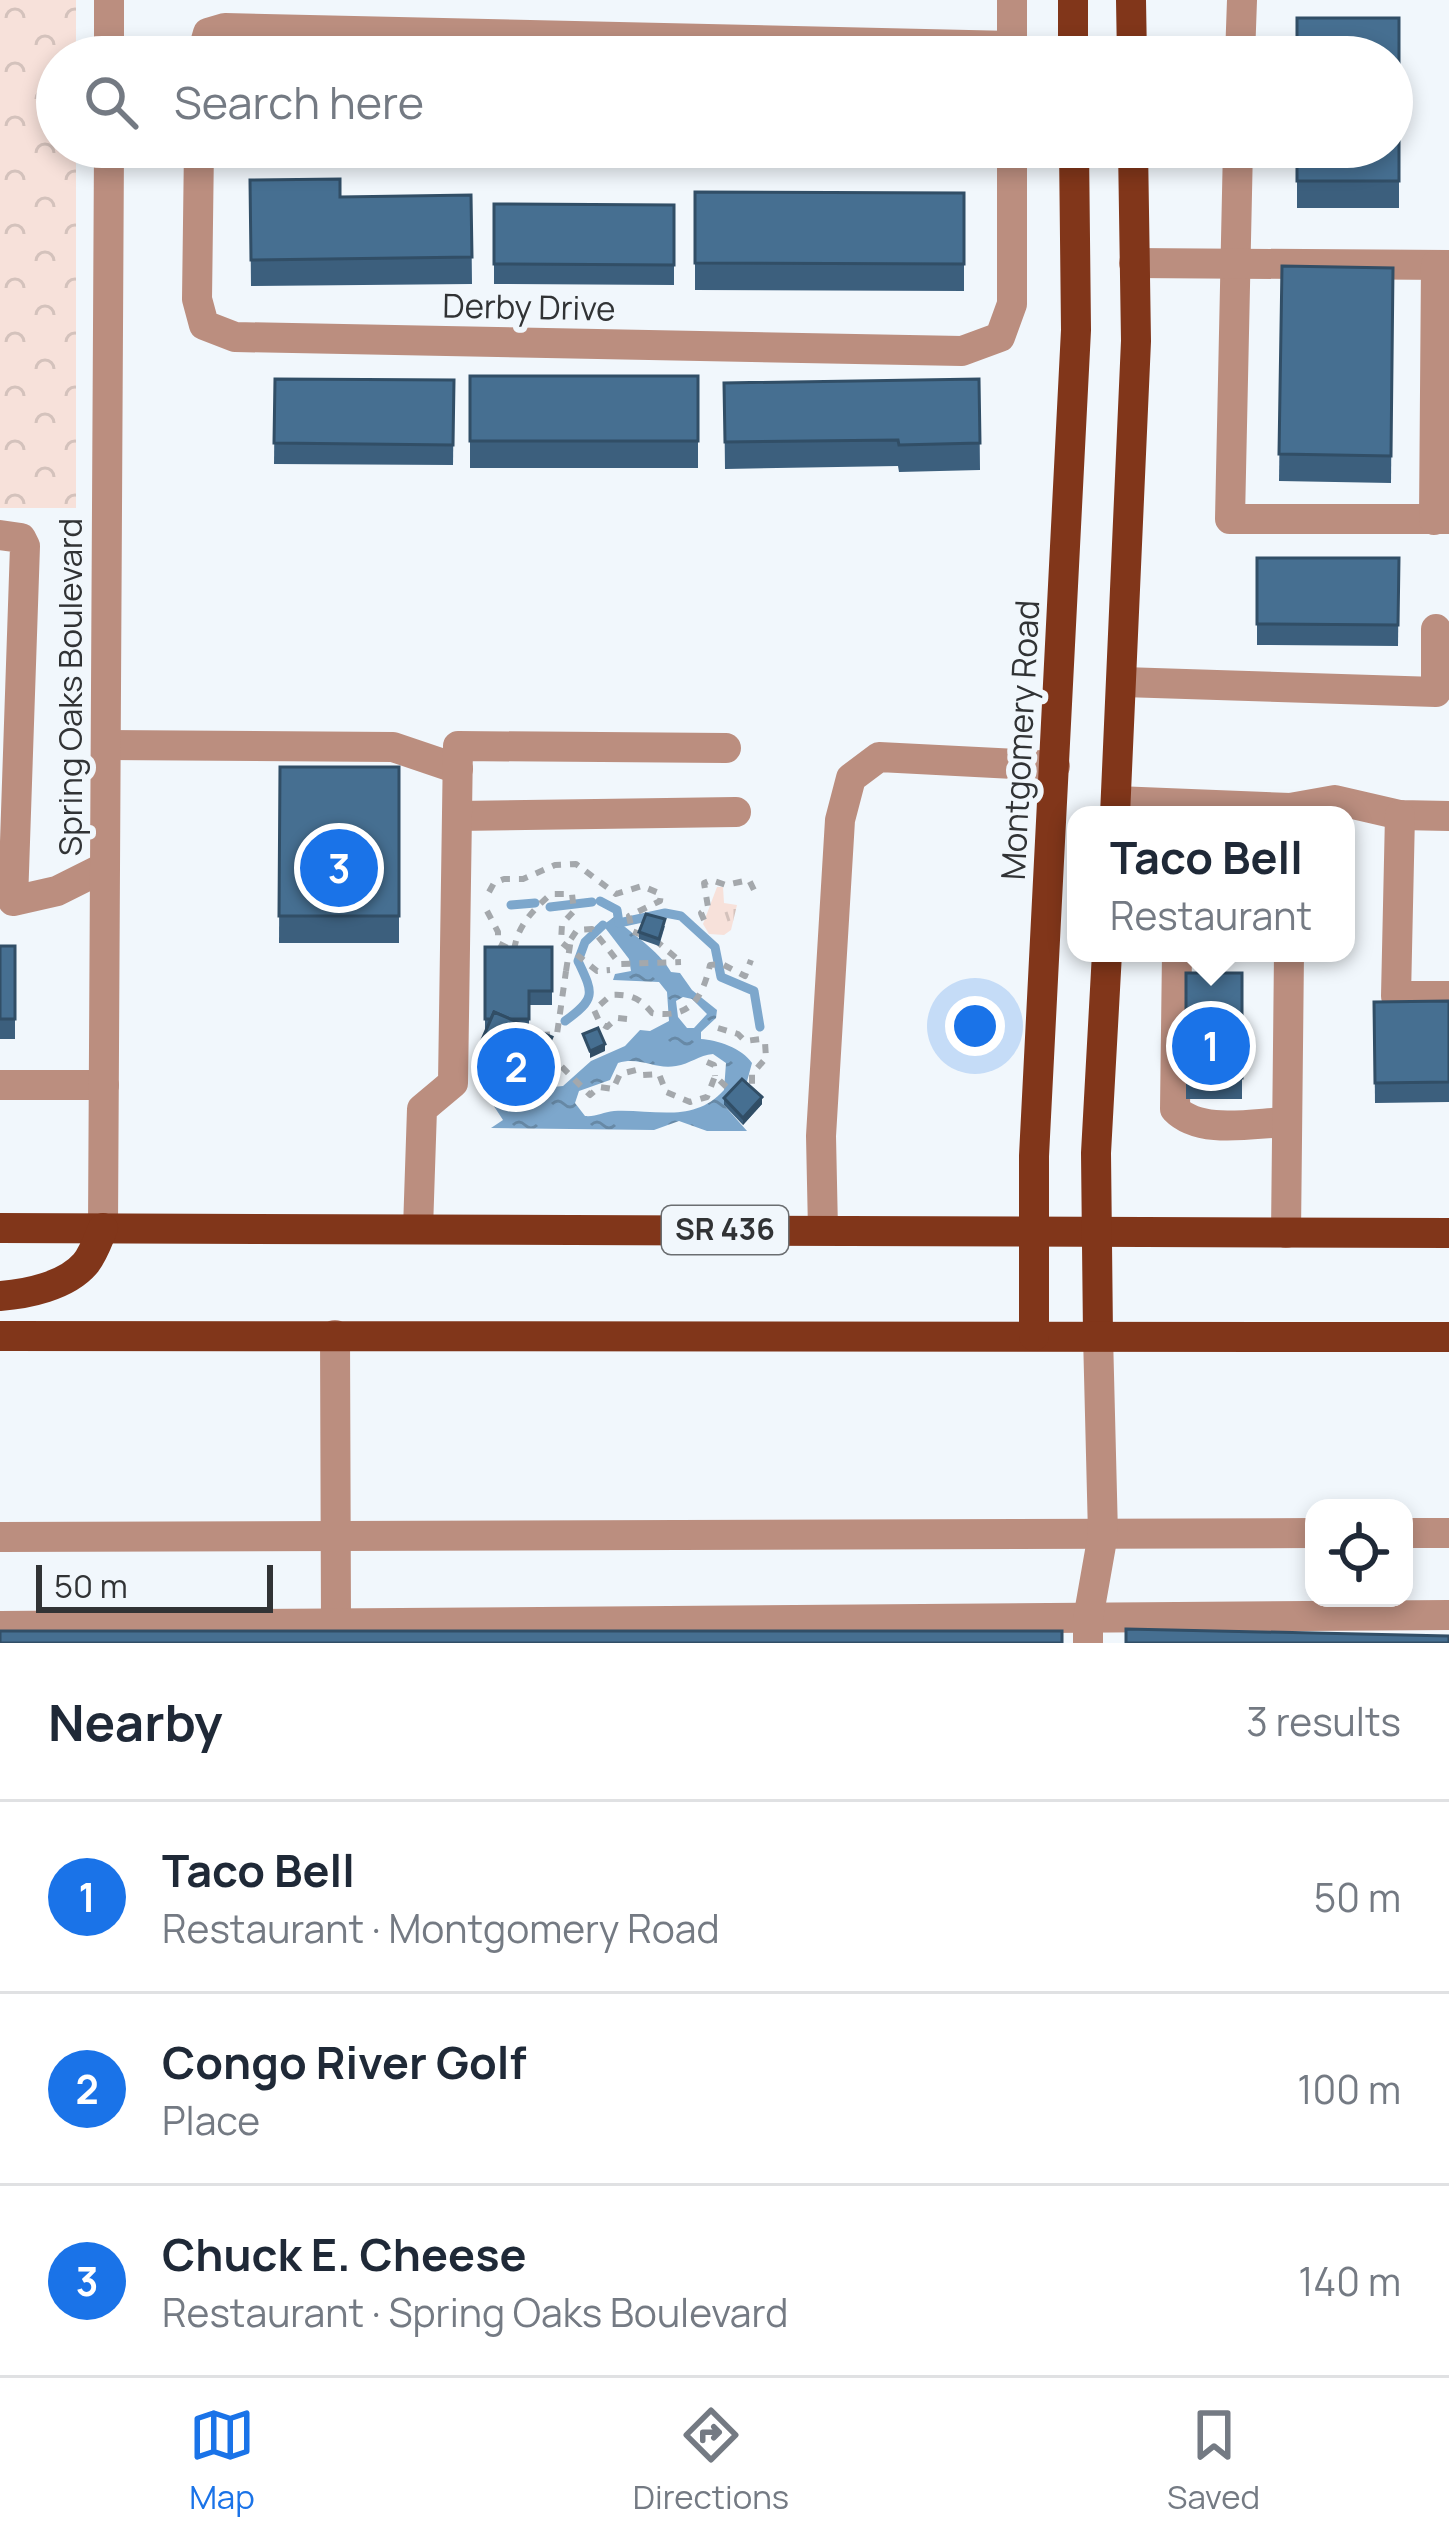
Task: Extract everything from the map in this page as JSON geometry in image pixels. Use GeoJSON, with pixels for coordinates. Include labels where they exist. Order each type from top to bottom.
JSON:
{"type":"FeatureCollection","features":[{"type":"Feature","properties":{"kind":"main road"},"geometry":{"type":"LineString","coordinates":[[1072,0],[1073,36]]}},
{"type":"Feature","properties":{"kind":"main road"},"geometry":{"type":"LineString","coordinates":[[1131,0],[1132,36]]}},
{"type":"Feature","properties":{"kind":"main road","name":"Montgomery Road"},"geometry":{"type":"LineString","coordinates":[[1034,1336],[1034,1156],[1076,330],[1074,168]]}},
{"type":"Feature","properties":{"kind":"main road"},"geometry":{"type":"LineString","coordinates":[[1116,806],[1136,340],[1133,168]]}},
{"type":"Feature","properties":{"kind":"main road"},"geometry":{"type":"LineString","coordinates":[[1099,1335],[1096,1153],[1107,962]]}},
{"type":"Feature","properties":{"kind":"main road","name":"SR 436"},"geometry":{"type":"LineString","coordinates":[[0,1228],[1449,1233]]}},
{"type":"Feature","properties":{"kind":"main road"},"geometry":{"type":"LineString","coordinates":[[0,1296],[68,1278],[86,1263],[104,1228]]}},
{"type":"Feature","properties":{"kind":"main road"},"geometry":{"type":"LineString","coordinates":[[0,1336],[1449,1337]]}},
{"type":"Feature","properties":{"kind":"street"},"geometry":{"type":"LineString","coordinates":[[109,36],[110,0]]}},
{"type":"Feature","properties":{"kind":"street"},"geometry":{"type":"LineString","coordinates":[[1012,0],[1012,36]]}},
{"type":"Feature","properties":{"kind":"street"},"geometry":{"type":"LineString","coordinates":[[1241,36],[1242,0]]}},
{"type":"Feature","properties":{"kind":"street"},"geometry":{"type":"LineString","coordinates":[[207,36],[225,28],[499,36]]}},
{"type":"Feature","properties":{"kind":"street","name":"Spring Oaks Boulevard"},"geometry":{"type":"LineString","coordinates":[[104,1228],[109,168]]}},
{"type":"Feature","properties":{"kind":"street","name":"Derby Drive"},"geometry":{"type":"LineString","coordinates":[[199,168],[197,298],[204,325],[235,338],[962,351],[1000,338],[1012,304],[1012,168]]}},
{"type":"Feature","properties":{"kind":"street"},"geometry":{"type":"LineString","coordinates":[[1134,263],[1235,265],[1443,265],[1442,519],[1229,519],[1235,265],[1237,168]]}},
{"type":"Feature","properties":{"kind":"street"},"geometry":{"type":"LineString","coordinates":[[0,536],[21,538],[25,546],[7,902],[57,891],[105,867]]}},
{"type":"Feature","properties":{"kind":"street"},"geometry":{"type":"LineString","coordinates":[[1124,682],[1436,692],[1436,629]]}},
{"type":"Feature","properties":{"kind":"street"},"geometry":{"type":"LineString","coordinates":[[106,745],[393,747],[458,769]]}},
{"type":"Feature","properties":{"kind":"street"},"geometry":{"type":"LineString","coordinates":[[418,1229],[422,1109],[453,1083],[458,746],[726,748]]}},
{"type":"Feature","properties":{"kind":"street"},"geometry":{"type":"LineString","coordinates":[[824,1230],[821,1136],[829,963],[840,820],[851,778],[880,757],[1055,766]]}},
{"type":"Feature","properties":{"kind":"street"},"geometry":{"type":"LineString","coordinates":[[1310,806],[1335,800],[1400,815],[1449,816]]}},
{"type":"Feature","properties":{"kind":"street"},"geometry":{"type":"LineString","coordinates":[[457,816],[736,812]]}},
{"type":"Feature","properties":{"kind":"street"},"geometry":{"type":"LineString","coordinates":[[1400,815],[1396,996],[1449,996]]}},
{"type":"Feature","properties":{"kind":"street"},"geometry":{"type":"LineString","coordinates":[[1177,962],[1175,1109],[1186,1120],[1209,1124],[1287,1122]]}},
{"type":"Feature","properties":{"kind":"street"},"geometry":{"type":"LineString","coordinates":[[1286,1233],[1289,962]]}},
{"type":"Feature","properties":{"kind":"street"},"geometry":{"type":"LineString","coordinates":[[0,1085],[104,1085]]}},
{"type":"Feature","properties":{"kind":"street"},"geometry":{"type":"LineString","coordinates":[[335,1335],[336,1624]]}},
{"type":"Feature","properties":{"kind":"street"},"geometry":{"type":"LineString","coordinates":[[1088,1631],[1102,1534],[1099,1335]]}},
{"type":"Feature","properties":{"kind":"street"},"geometry":{"type":"LineString","coordinates":[[0,1537],[1305,1533]]}},
{"type":"Feature","properties":{"kind":"street"},"geometry":{"type":"LineString","coordinates":[[1413,1533],[1449,1533]]}},
{"type":"Feature","properties":{"kind":"street"},"geometry":{"type":"LineString","coordinates":[[0,1626],[1088,1631],[1449,1615]]}},
{"type":"Feature","properties":{"kind":"path"},"geometry":{"type":"LineString","coordinates":[[610,970],[597,971],[561,942],[562,924],[574,908],[572,894],[551,894],[535,909],[516,938],[514,951],[498,943],[486,909],[494,883],[538,874],[555,865],[576,864],[616,894],[642,886],[661,894],[660,901],[629,920],[632,931],[656,940],[681,962],[620,964],[592,929],[577,929],[571,940],[566,971],[557,1034],[539,1035],[536,1050],[564,1066],[586,1093],[599,1087],[613,1089],[620,1074],[636,1070],[643,1076],[658,1074],[667,1092],[690,1102],[710,1095],[715,1076],[714,1066],[707,1062]]}},
{"type":"Feature","properties":{"kind":"path"},"geometry":{"type":"LineString","coordinates":[[704,920],[701,913],[708,907],[704,883],[749,880],[754,890]]}},
{"type":"Feature","properties":{"kind":"path"},"geometry":{"type":"LineString","coordinates":[[627,1019],[617,1018],[607,1027],[594,1010],[611,994],[625,994],[640,998],[652,1013],[678,1015],[694,1006],[710,965],[719,964],[745,976],[751,961]]}},
{"type":"Feature","properties":{"kind":"path"},"geometry":{"type":"LineString","coordinates":[[715,1076],[744,1101],[752,1093],[752,1074],[766,1058],[761,1039],[745,1041],[718,1028]]}},
{"type":"Feature","properties":{"kind":"path"},"geometry":{"type":"LineString","coordinates":[[472,1085],[517,1085],[526,1067]]}},
{"type":"Feature","properties":{"kind":"path"},"geometry":{"type":"LineString","coordinates":[[509,1085],[518,1109]]}},
{"type":"Feature","properties":{"kind":"green space"},"geometry":{"type":"Polygon","coordinates":[[[0,0],[76,0],[76,36],[36,36],[36,168],[76,168],[76,508],[0,508],[0,0]]]}},
{"type":"Feature","properties":{"kind":"green space"},"geometry":{"type":"Polygon","coordinates":[[[717,887],[723,887],[724,903],[737,905],[731,930],[724,935],[709,934],[703,924],[717,887]]]}},
{"type":"Feature","properties":{"kind":"water"},"geometry":{"type":"Polygon","coordinates":[[[614,917],[717,1010],[701,1039],[729,1046],[752,1063],[746,1085],[724,1105],[747,1131],[707,1131],[679,1121],[654,1130],[491,1128],[503,1120],[486,1094],[530,1091],[538,1095],[542,1088],[563,1086],[591,1061],[625,1046],[640,1030],[650,1031],[669,1021],[667,992],[659,982],[613,980],[615,974],[631,971],[629,959],[603,925],[614,917]],[[683,997],[676,1001],[678,1017],[687,1028],[694,1028],[707,1014],[683,997]],[[713,1054],[668,1067],[618,1063],[610,1080],[579,1091],[575,1103],[585,1116],[700,1107],[724,1090],[726,1063],[713,1054]]]}},
{"type":"Feature","properties":{"kind":"building"},"geometry":{"type":"Polygon","coordinates":[[[1297,18],[1399,18],[1399,36],[1297,36],[1297,18]]]}},
{"type":"Feature","properties":{"kind":"building"},"geometry":{"type":"Polygon","coordinates":[[[1297,168],[1399,168],[1399,181],[1297,181],[1297,168]]]}},
{"type":"Feature","properties":{"kind":"building"},"geometry":{"type":"Polygon","coordinates":[[[340,179],[340,197],[471,195],[472,257],[251,260],[250,180],[340,179]]]}},
{"type":"Feature","properties":{"kind":"building"},"geometry":{"type":"Polygon","coordinates":[[[695,192],[964,193],[964,264],[695,263],[695,192]]]}},
{"type":"Feature","properties":{"kind":"building"},"geometry":{"type":"Polygon","coordinates":[[[494,204],[674,205],[674,265],[494,264],[494,204]]]}},
{"type":"Feature","properties":{"kind":"building"},"geometry":{"type":"Polygon","coordinates":[[[1282,266],[1393,268],[1391,456],[1279,454],[1282,266]]]}},
{"type":"Feature","properties":{"kind":"building"},"geometry":{"type":"Polygon","coordinates":[[[470,376],[698,376],[698,441],[470,441],[470,376]]]}},
{"type":"Feature","properties":{"kind":"building"},"geometry":{"type":"Polygon","coordinates":[[[275,379],[454,380],[453,445],[274,443],[275,379]]]}},
{"type":"Feature","properties":{"kind":"building"},"geometry":{"type":"Polygon","coordinates":[[[979,379],[980,443],[725,442],[724,383],[979,379]]]}},
{"type":"Feature","properties":{"kind":"building"},"geometry":{"type":"Polygon","coordinates":[[[1257,558],[1399,558],[1398,625],[1257,624],[1257,558]]]}},
{"type":"Feature","properties":{"kind":"building"},"geometry":{"type":"Polygon","coordinates":[[[280,767],[399,767],[399,916],[279,916],[280,767]]]}},
{"type":"Feature","properties":{"kind":"building"},"geometry":{"type":"Polygon","coordinates":[[[646,914],[665,919],[659,939],[639,932],[646,914]]]}},
{"type":"Feature","properties":{"kind":"building"},"geometry":{"type":"Polygon","coordinates":[[[0,946],[15,946],[15,1019],[0,1019],[0,946]]]}},
{"type":"Feature","properties":{"kind":"building"},"geometry":{"type":"Polygon","coordinates":[[[485,947],[552,947],[552,991],[529,991],[529,1019],[510,1019],[494,1012],[491,1019],[485,1019],[485,947]]]}},
{"type":"Feature","properties":{"kind":"building"},"geometry":{"type":"Polygon","coordinates":[[[1186,973],[1242,973],[1242,1078],[1186,1078],[1186,973]]]}},
{"type":"Feature","properties":{"kind":"building"},"geometry":{"type":"Polygon","coordinates":[[[1449,1001],[1449,1082],[1375,1083],[1374,1002],[1449,1001]]]}},
{"type":"Feature","properties":{"kind":"building"},"geometry":{"type":"Polygon","coordinates":[[[494,1012],[552,1037],[539,1067],[481,1042],[494,1012]]]}},
{"type":"Feature","properties":{"kind":"building"},"geometry":{"type":"Polygon","coordinates":[[[598,1028],[605,1044],[590,1051],[583,1034],[598,1028]]]}},
{"type":"Feature","properties":{"kind":"building"},"geometry":{"type":"Polygon","coordinates":[[[742,1079],[762,1097],[743,1118],[724,1098],[742,1079]]]}},
{"type":"Feature","properties":{"kind":"building"},"geometry":{"type":"Polygon","coordinates":[[[1126,1629],[1449,1636],[1449,1643],[1126,1643],[1126,1629]]]}},
{"type":"Feature","properties":{"kind":"building"},"geometry":{"type":"Polygon","coordinates":[[[0,1631],[1062,1631],[1062,1643],[0,1643],[0,1631]]]}},
{"type":"Feature","properties":{"kind":"waterway"},"geometry":{"type":"LineString","coordinates":[[600,901],[617,910],[619,923],[665,913],[681,916],[715,947],[721,977],[754,991],[760,1027]]}},
{"type":"Feature","properties":{"kind":"waterway"},"geometry":{"type":"LineString","coordinates":[[550,907],[592,902]]}},
{"type":"Feature","properties":{"kind":"waterway"},"geometry":{"type":"LineString","coordinates":[[511,905],[535,903]]}},
{"type":"Feature","properties":{"kind":"waterway"},"geometry":{"type":"LineString","coordinates":[[565,1021],[587,1000],[589,988],[578,961],[585,942],[603,925]]}},
{"type":"Feature","properties":{"kind":"place","name":"Chuck E. Cheese"},"geometry":{"type":"Point","coordinates":[339,868]}},
{"type":"Feature","properties":{"kind":"place","name":"Taco Bell"},"geometry":{"type":"Point","coordinates":[1211,1046]}},
{"type":"Feature","properties":{"kind":"place","name":"Congo River Golf"},"geometry":{"type":"Point","coordinates":[516,1067]}}]}
